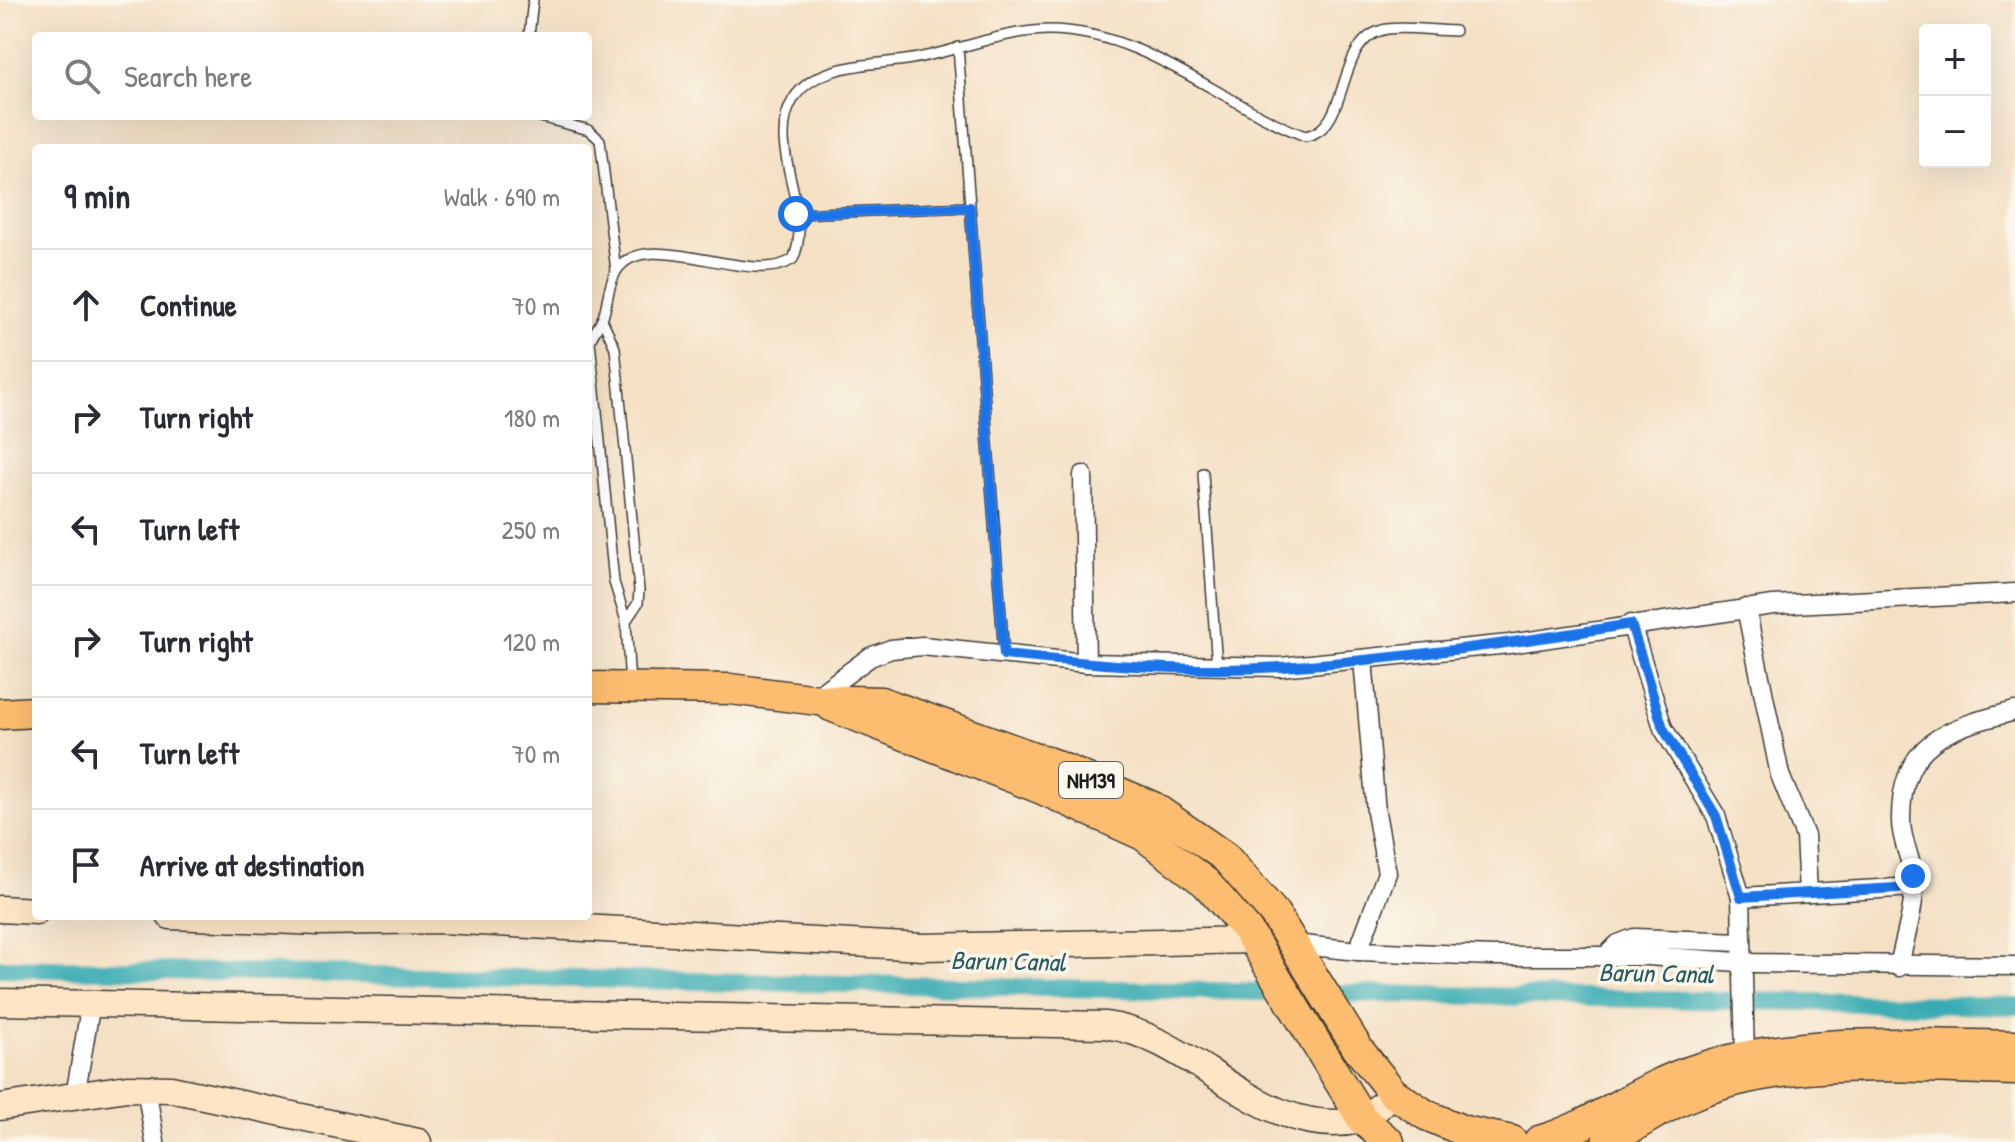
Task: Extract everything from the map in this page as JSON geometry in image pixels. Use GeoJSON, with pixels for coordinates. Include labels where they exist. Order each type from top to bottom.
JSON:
{"type":"FeatureCollection","features":[{"type":"Feature","properties":{"kind":"highway","name":"NH139"},"geometry":{"type":"LineString","coordinates":[[592,687],[730,689],[816,700],[881,702],[1050,763],[1153,807],[1225,857],[1274,913],[1337,1015],[1393,1093],[1426,1115],[1464,1131],[1511,1142],[1539,1142]]}},
{"type":"Feature","properties":{"kind":"highway","name":"NH139"},"geometry":{"type":"LineString","coordinates":[[816,700],[1042,789],[1143,835],[1206,883],[1259,951],[1363,1120],[1389,1142]]}},
{"type":"Feature","properties":{"kind":"highway"},"geometry":{"type":"LineString","coordinates":[[0,714],[32,712]]}},
{"type":"Feature","properties":{"kind":"highway"},"geometry":{"type":"LineString","coordinates":[[1539,1142],[1582,1126],[1691,1071],[1745,1057],[1785,1049],[1867,1043],[2015,1046]]}},
{"type":"Feature","properties":{"kind":"highway"},"geometry":{"type":"LineString","coordinates":[[1607,1142],[1672,1104],[1746,1079],[1797,1071],[2015,1070]]}},
{"type":"Feature","properties":{"kind":"highway"},"geometry":{"type":"LineString","coordinates":[[1654,1142],[1672,1104]]}},
{"type":"Feature","properties":{"kind":"main road"},"geometry":{"type":"LineString","coordinates":[[0,909],[32,911]]}},
{"type":"Feature","properties":{"kind":"main road"},"geometry":{"type":"LineString","coordinates":[[270,920],[443,920],[923,947],[1259,951]]}},
{"type":"Feature","properties":{"kind":"main road"},"geometry":{"type":"LineString","coordinates":[[0,1002],[1105,1025],[1148,1035],[1278,1117],[1311,1124],[1363,1120],[1393,1093]]}},
{"type":"Feature","properties":{"kind":"main road"},"geometry":{"type":"LineString","coordinates":[[0,1107],[146,1087],[203,1094],[418,1142]]}},
{"type":"Feature","properties":{"kind":"street"},"geometry":{"type":"LineString","coordinates":[[1083,475],[1086,663]]}},
{"type":"Feature","properties":{"kind":"street"},"geometry":{"type":"LineString","coordinates":[[816,700],[870,657],[891,649],[922,646],[1086,663],[1280,667],[1509,644],[1746,608],[2015,593]]}},
{"type":"Feature","properties":{"kind":"street"},"geometry":{"type":"LineString","coordinates":[[1746,608],[1780,775],[1805,836],[1808,893]]}},
{"type":"Feature","properties":{"kind":"street"},"geometry":{"type":"LineString","coordinates":[[1631,624],[1663,728],[1716,816],[1741,897],[1740,962],[1745,1057]]}},
{"type":"Feature","properties":{"kind":"street"},"geometry":{"type":"LineString","coordinates":[[1358,951],[1387,873],[1376,812],[1363,659]]}},
{"type":"Feature","properties":{"kind":"street"},"geometry":{"type":"LineString","coordinates":[[1899,967],[1914,887],[1901,822],[1907,774],[1912,762],[1922,747],[1949,731],[2015,711]]}},
{"type":"Feature","properties":{"kind":"street"},"geometry":{"type":"LineString","coordinates":[[1741,897],[1914,887]]}},
{"type":"Feature","properties":{"kind":"street"},"geometry":{"type":"LineString","coordinates":[[1606,956],[1618,944],[1634,938],[1741,942]]}},
{"type":"Feature","properties":{"kind":"street"},"geometry":{"type":"LineString","coordinates":[[1299,952],[1606,956],[1899,967],[2015,966]]}},
{"type":"Feature","properties":{"kind":"street"},"geometry":{"type":"LineString","coordinates":[[75,1096],[91,1003]]}},
{"type":"Feature","properties":{"kind":"street"},"geometry":{"type":"LineString","coordinates":[[146,1087],[155,1142]]}},
{"type":"Feature","properties":{"kind":"lane"},"geometry":{"type":"LineString","coordinates":[[529,32],[533,0]]}},
{"type":"Feature","properties":{"kind":"lane"},"geometry":{"type":"LineString","coordinates":[[616,271],[627,261],[643,254],[775,268],[793,259],[798,249],[796,214],[785,132],[794,97],[807,83],[824,74],[913,59],[995,37],[1048,30],[1102,36],[1163,62],[1305,136],[1315,134],[1330,117],[1355,54],[1372,34],[1387,29],[1455,31]]}},
{"type":"Feature","properties":{"kind":"lane"},"geometry":{"type":"LineString","coordinates":[[958,47],[1004,655]]}},
{"type":"Feature","properties":{"kind":"lane"},"geometry":{"type":"LineString","coordinates":[[551,120],[589,130],[600,140],[616,271],[602,319],[592,337]]}},
{"type":"Feature","properties":{"kind":"lane"},"geometry":{"type":"LineString","coordinates":[[796,214],[970,207]]}},
{"type":"Feature","properties":{"kind":"lane"},"geometry":{"type":"LineString","coordinates":[[602,319],[616,359],[639,590],[638,603],[626,621]]}},
{"type":"Feature","properties":{"kind":"lane"},"geometry":{"type":"LineString","coordinates":[[592,361],[614,582],[626,621],[630,686]]}},
{"type":"Feature","properties":{"kind":"lane"},"geometry":{"type":"LineString","coordinates":[[1203,473],[1217,667]]}},
{"type":"Feature","properties":{"kind":"waterway","name":"Barun Canal"},"geometry":{"type":"LineString","coordinates":[[0,968],[2015,1006]]}},
{"type":"Feature","properties":{"kind":"route"},"geometry":{"type":"LineString","coordinates":[[796,214],[970,207],[1004,655],[1086,663],[1280,667],[1509,644],[1631,624],[1663,728],[1686,771],[1716,816],[1741,897],[1914,887],[1913,876]]}}]}
